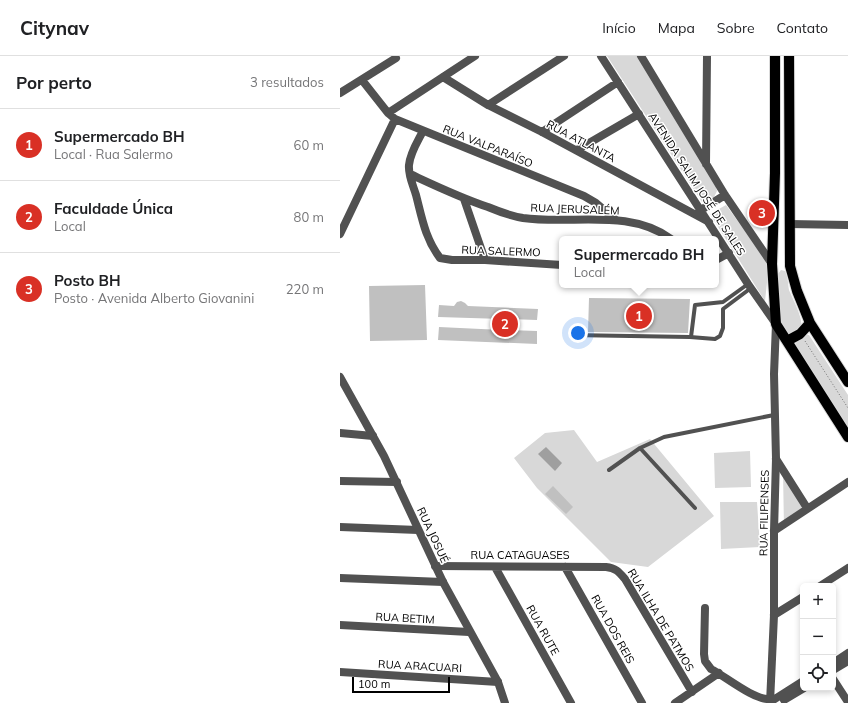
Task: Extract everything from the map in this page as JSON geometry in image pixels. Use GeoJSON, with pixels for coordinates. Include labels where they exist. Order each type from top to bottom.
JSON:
{"type":"FeatureCollection","features":[{"type":"Feature","properties":{"kind":"main road"},"geometry":{"type":"LineString","coordinates":[[775,56],[775,173],[772,264],[776,324],[848,437]]}},
{"type":"Feature","properties":{"kind":"main road"},"geometry":{"type":"LineString","coordinates":[[789,56],[790,266],[797,291],[810,323],[848,382]]}},
{"type":"Feature","properties":{"kind":"main road"},"geometry":{"type":"LineString","coordinates":[[775,173],[789,173]]}},
{"type":"Feature","properties":{"kind":"main road"},"geometry":{"type":"LineString","coordinates":[[772,264],[780,263],[790,266]]}},
{"type":"Feature","properties":{"kind":"main road"},"geometry":{"type":"LineString","coordinates":[[787,340],[800,334],[810,323]]}},
{"type":"Feature","properties":{"kind":"street"},"geometry":{"type":"LineString","coordinates":[[388,113],[475,56]]}},
{"type":"Feature","properties":{"kind":"street"},"geometry":{"type":"LineString","coordinates":[[488,105],[564,56]]}},
{"type":"Feature","properties":{"kind":"street","name":"AVENIDA SALIM JOSÉ DE SALES"},"geometry":{"type":"LineString","coordinates":[[601,56],[701,210],[715,236]]}},
{"type":"Feature","properties":{"kind":"street","name":"AVENIDA SALIM JOSÉ DE SALES"},"geometry":{"type":"LineString","coordinates":[[641,56],[725,196],[772,264]]}},
{"type":"Feature","properties":{"kind":"street"},"geometry":{"type":"LineString","coordinates":[[706,164],[707,56]]}},
{"type":"Feature","properties":{"kind":"street"},"geometry":{"type":"LineString","coordinates":[[340,94],[396,58]]}},
{"type":"Feature","properties":{"kind":"street","name":"RUA ATLANTA"},"geometry":{"type":"LineString","coordinates":[[443,77],[488,105],[577,150],[709,223]]}},
{"type":"Feature","properties":{"kind":"street","name":"RUA VALPARAÍSO"},"geometry":{"type":"LineString","coordinates":[[362,80],[388,113],[395,119],[584,196],[596,203],[616,220]]}},
{"type":"Feature","properties":{"kind":"street"},"geometry":{"type":"LineString","coordinates":[[542,132],[618,82]]}},
{"type":"Feature","properties":{"kind":"street"},"geometry":{"type":"LineString","coordinates":[[577,150],[639,114]]}},
{"type":"Feature","properties":{"kind":"street"},"geometry":{"type":"LineString","coordinates":[[340,234],[395,119]]}},
{"type":"Feature","properties":{"kind":"street"},"geometry":{"type":"LineString","coordinates":[[410,174],[410,159],[423,131]]}},
{"type":"Feature","properties":{"kind":"street","name":"RUA JERUSALÉM"},"geometry":{"type":"LineString","coordinates":[[410,174],[464,199],[509,215],[523,218],[554,220],[616,220],[646,226],[662,232],[667,236]]}},
{"type":"Feature","properties":{"kind":"street","name":"RUA SALERMO"},"geometry":{"type":"LineString","coordinates":[[410,174],[425,232],[440,258],[452,260],[485,260],[559,265]]}},
{"type":"Feature","properties":{"kind":"street"},"geometry":{"type":"LineString","coordinates":[[701,210],[725,196]]}},
{"type":"Feature","properties":{"kind":"street"},"geometry":{"type":"LineString","coordinates":[[464,199],[485,260]]}},
{"type":"Feature","properties":{"kind":"street"},"geometry":{"type":"LineString","coordinates":[[789,224],[848,225]]}},
{"type":"Feature","properties":{"kind":"street","name":"AVENIDA SALIM JOSÉ DE SALES"},"geometry":{"type":"LineString","coordinates":[[720,247],[729,253],[749,286],[776,324]]}},
{"type":"Feature","properties":{"kind":"street"},"geometry":{"type":"LineString","coordinates":[[719,258],[729,253]]}},
{"type":"Feature","properties":{"kind":"street","name":"RUA FILIPENSES"},"geometry":{"type":"LineString","coordinates":[[770,702],[774,615],[776,459],[774,415],[776,324]]}},
{"type":"Feature","properties":{"kind":"street","name":"RUA JOSUÉ"},"geometry":{"type":"LineString","coordinates":[[341,382],[373,436],[397,482],[443,582],[469,632],[498,682],[505,703]]}},
{"type":"Feature","properties":{"kind":"street"},"geometry":{"type":"LineString","coordinates":[[340,433],[373,436]]}},
{"type":"Feature","properties":{"kind":"street"},"geometry":{"type":"LineString","coordinates":[[776,459],[807,508]]}},
{"type":"Feature","properties":{"kind":"street"},"geometry":{"type":"LineString","coordinates":[[340,481],[397,482]]}},
{"type":"Feature","properties":{"kind":"street"},"geometry":{"type":"LineString","coordinates":[[774,530],[848,482]]}},
{"type":"Feature","properties":{"kind":"street"},"geometry":{"type":"LineString","coordinates":[[340,527],[418,530]]}},
{"type":"Feature","properties":{"kind":"street","name":"RUA CATAGUASES"},"geometry":{"type":"LineString","coordinates":[[435,566],[606,567]]}},
{"type":"Feature","properties":{"kind":"street","name":"RUA RUTE"},"geometry":{"type":"LineString","coordinates":[[495,567],[571,703]]}},
{"type":"Feature","properties":{"kind":"street","name":"RUA DOS REIS"},"geometry":{"type":"LineString","coordinates":[[565,567],[642,703]]}},
{"type":"Feature","properties":{"kind":"street","name":"RUA ILHA DE PATMOS"},"geometry":{"type":"LineString","coordinates":[[606,567],[615,568],[619,571],[692,692]]}},
{"type":"Feature","properties":{"kind":"street"},"geometry":{"type":"LineString","coordinates":[[825,583],[848,568]]}},
{"type":"Feature","properties":{"kind":"street"},"geometry":{"type":"LineString","coordinates":[[340,578],[443,582]]}},
{"type":"Feature","properties":{"kind":"street"},"geometry":{"type":"LineString","coordinates":[[774,615],[800,598]]}},
{"type":"Feature","properties":{"kind":"street"},"geometry":{"type":"LineString","coordinates":[[705,608],[704,654],[708,665],[759,698],[770,702],[800,683]]}},
{"type":"Feature","properties":{"kind":"street","name":"RUA BETIM"},"geometry":{"type":"LineString","coordinates":[[340,625],[469,632]]}},
{"type":"Feature","properties":{"kind":"street"},"geometry":{"type":"LineString","coordinates":[[836,661],[848,653]]}},
{"type":"Feature","properties":{"kind":"street"},"geometry":{"type":"LineString","coordinates":[[836,668],[848,661]]}},
{"type":"Feature","properties":{"kind":"street","name":"RUA ARACUARI"},"geometry":{"type":"LineString","coordinates":[[340,672],[498,682]]}},
{"type":"Feature","properties":{"kind":"street"},"geometry":{"type":"LineString","coordinates":[[675,703],[719,673]]}},
{"type":"Feature","properties":{"kind":"street"},"geometry":{"type":"LineString","coordinates":[[836,684],[848,702]]}},
{"type":"Feature","properties":{"kind":"street"},"geometry":{"type":"LineString","coordinates":[[778,703],[800,690]]}},
{"type":"Feature","properties":{"kind":"lane"},"geometry":{"type":"LineString","coordinates":[[691,337],[695,305],[723,302],[749,286]]}},
{"type":"Feature","properties":{"kind":"lane"},"geometry":{"type":"LineString","coordinates":[[571,335],[718,338],[723,328],[723,309],[749,286]]}},
{"type":"Feature","properties":{"kind":"lane"},"geometry":{"type":"LineString","coordinates":[[609,470],[640,448],[664,437],[774,415]]}},
{"type":"Feature","properties":{"kind":"lane"},"geometry":{"type":"LineString","coordinates":[[640,448],[695,508]]}},
{"type":"Feature","properties":{"kind":"path"},"geometry":{"type":"LineString","coordinates":[[800,334],[848,408]]}},
{"type":"Feature","properties":{"kind":"shaded area"},"geometry":{"type":"Polygon","coordinates":[[[607,56],[638,56],[715,183],[717,191],[714,197],[702,202],[607,56]]]}},
{"type":"Feature","properties":{"kind":"shaded area"},"geometry":{"type":"Polygon","coordinates":[[[726,205],[769,264],[765,301],[710,214],[726,205]]]}},
{"type":"Feature","properties":{"kind":"shaded area"},"geometry":{"type":"Polygon","coordinates":[[[781,270],[785,271],[786,273],[789,290],[798,310],[802,325],[801,329],[791,335],[782,325],[778,308],[778,274],[781,270]]]}},
{"type":"Feature","properties":{"kind":"shaded area"},"geometry":{"type":"Polygon","coordinates":[[[805,335],[809,335],[848,395],[848,428],[794,347],[798,339],[805,335]]]}},
{"type":"Feature","properties":{"kind":"shaded area"},"geometry":{"type":"Polygon","coordinates":[[[574,430],[597,462],[650,439],[714,516],[648,567],[611,562],[537,488],[514,458],[545,433],[574,430]]]}},
{"type":"Feature","properties":{"kind":"shaded area"},"geometry":{"type":"Polygon","coordinates":[[[546,447],[562,463],[555,471],[538,454],[546,447]]]}},
{"type":"Feature","properties":{"kind":"shaded area"},"geometry":{"type":"Polygon","coordinates":[[[750,451],[751,487],[715,488],[714,453],[750,451]]]}},
{"type":"Feature","properties":{"kind":"shaded area"},"geometry":{"type":"Polygon","coordinates":[[[783,472],[807,512],[784,528],[783,472]]]}},
{"type":"Feature","properties":{"kind":"shaded area"},"geometry":{"type":"Polygon","coordinates":[[[720,502],[757,502],[760,547],[721,549],[720,502]]]}},
{"type":"Feature","properties":{"kind":"building"},"geometry":{"type":"Polygon","coordinates":[[[425,285],[427,340],[370,341],[369,286],[425,285]]]}},
{"type":"Feature","properties":{"kind":"building"},"geometry":{"type":"Polygon","coordinates":[[[589,298],[690,299],[688,333],[588,332],[589,298]]]}},
{"type":"Feature","properties":{"kind":"building"},"geometry":{"type":"Polygon","coordinates":[[[461,301],[468,306],[538,309],[537,320],[508,319],[507,330],[537,331],[537,344],[438,340],[439,327],[502,330],[502,319],[438,317],[439,305],[454,306],[457,302],[461,301]]]}},
{"type":"Feature","properties":{"kind":"building"},"geometry":{"type":"Polygon","coordinates":[[[553,486],[573,507],[566,514],[545,494],[553,486]]]}},
{"type":"Feature","properties":{"kind":"place","name":"Posto BH"},"geometry":{"type":"Point","coordinates":[762,213]}},
{"type":"Feature","properties":{"kind":"place","name":"Supermercado BH"},"geometry":{"type":"Point","coordinates":[639,316]}},
{"type":"Feature","properties":{"kind":"place","name":"Faculdade Única"},"geometry":{"type":"Point","coordinates":[505,324]}}]}
